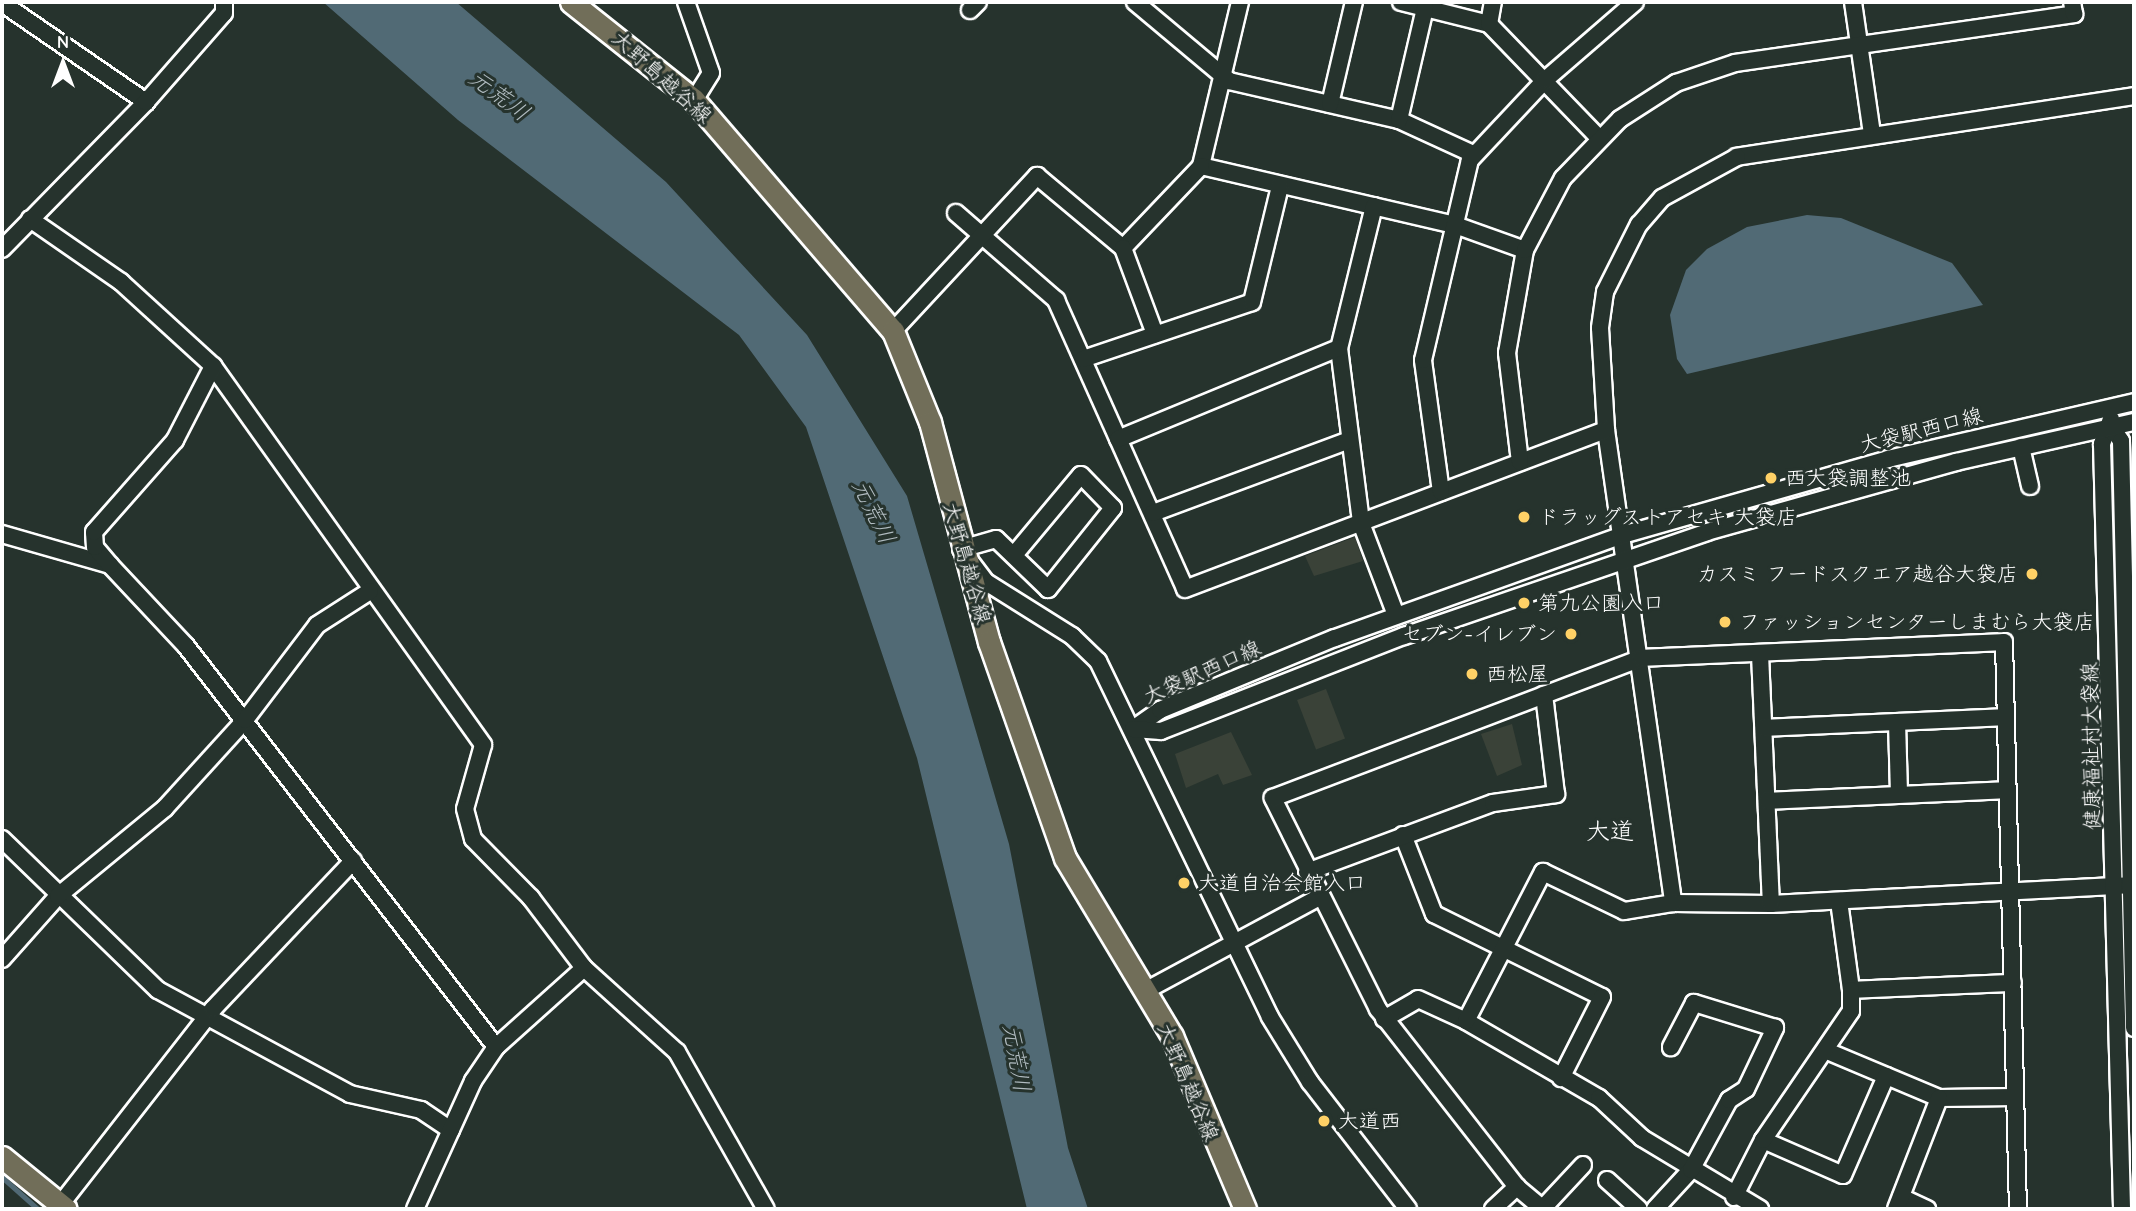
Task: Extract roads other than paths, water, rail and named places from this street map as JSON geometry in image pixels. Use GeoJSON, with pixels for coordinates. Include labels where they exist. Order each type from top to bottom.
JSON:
{"type":"FeatureCollection","features":[{"type":"Feature","properties":{"kind":"main road","name":"大野島越谷線"},"geometry":{"type":"LineString","coordinates":[[571,2],[694,100],[893,331],[930,422],[961,549],[1065,858],[1172,1036],[1245,1209]]}},
{"type":"Feature","properties":{"kind":"main road"},"geometry":{"type":"LineString","coordinates":[[2,1157],[63,1207]]}},
{"type":"Feature","properties":{"kind":"street"},"geometry":{"type":"LineString","coordinates":[[2,249],[146,102],[224,13],[224,2]]}},
{"type":"Feature","properties":{"kind":"street"},"geometry":{"type":"LineString","coordinates":[[1135,2],[1223,78],[1399,120],[1473,154]]}},
{"type":"Feature","properties":{"kind":"street"},"geometry":{"type":"LineString","coordinates":[[1123,248],[1201,166],[1240,2]]}},
{"type":"Feature","properties":{"kind":"street"},"geometry":{"type":"LineString","coordinates":[[1330,104],[1353,2]]}},
{"type":"Feature","properties":{"kind":"street"},"geometry":{"type":"LineString","coordinates":[[1401,2],[1489,24],[1598,137]]}},
{"type":"Feature","properties":{"kind":"street"},"geometry":{"type":"LineString","coordinates":[[1489,24],[1493,2]]}},
{"type":"Feature","properties":{"kind":"street"},"geometry":{"type":"LineString","coordinates":[[1441,492],[1423,360],[1473,154],[1545,80],[1635,2]]}},
{"type":"Feature","properties":{"kind":"street"},"geometry":{"type":"LineString","coordinates":[[1853,2],[1871,134]]}},
{"type":"Feature","properties":{"kind":"street"},"geometry":{"type":"LineString","coordinates":[[1520,462],[1507,353],[1525,250],[1563,178],[1598,137],[1640,104],[1700,73],[1859,43],[2074,14],[2072,2]]}},
{"type":"Feature","properties":{"kind":"street"},"geometry":{"type":"LineString","coordinates":[[2,3],[146,102]]}},
{"type":"Feature","properties":{"kind":"street"},"geometry":{"type":"LineString","coordinates":[[690,3],[711,73],[694,100]]}},
{"type":"Feature","properties":{"kind":"street"},"geometry":{"type":"LineString","coordinates":[[1399,120],[1425,8]]}},
{"type":"Feature","properties":{"kind":"street"},"geometry":{"type":"LineString","coordinates":[[1673,903],[1641,658],[1606,430],[1600,328],[1605,292],[1619,255],[1662,198],[1737,157],[1871,134],[2134,96]]}},
{"type":"Feature","properties":{"kind":"street"},"geometry":{"type":"LineString","coordinates":[[1201,166],[1454,225],[1525,250]]}},
{"type":"Feature","properties":{"kind":"street"},"geometry":{"type":"LineString","coordinates":[[893,331],[1037,176],[1123,248],[1155,334]]}},
{"type":"Feature","properties":{"kind":"street"},"geometry":{"type":"LineString","coordinates":[[1083,359],[1252,302],[1280,186]]}},
{"type":"Feature","properties":{"kind":"street"},"geometry":{"type":"LineString","coordinates":[[1374,206],[1339,348],[1361,523],[1396,615]]}},
{"type":"Feature","properties":{"kind":"street"},"geometry":{"type":"LineString","coordinates":[[956,214],[1056,300],[1185,589],[1606,430]]}},
{"type":"Feature","properties":{"kind":"street"},"geometry":{"type":"LineString","coordinates":[[30,219],[121,282],[213,366],[370,591],[446,687],[482,745],[466,809],[473,839],[531,898],[584,968],[677,1052],[766,1209]]}},
{"type":"Feature","properties":{"kind":"street"},"geometry":{"type":"LineString","coordinates":[[1118,439],[1339,348]]}},
{"type":"Feature","properties":{"kind":"street"},"geometry":{"type":"LineString","coordinates":[[213,366],[174,440],[94,532],[95,547],[245,720],[353,861],[419,956],[496,1047]]}},
{"type":"Feature","properties":{"kind":"street","name":"大袋駅西口線"},"geometry":{"type":"LineString","coordinates":[[1133,729],[1160,710],[1396,615],[1622,535],[1888,459],[2134,402]]}},
{"type":"Feature","properties":{"kind":"street","name":"健康福祉村大袋線"},"geometry":{"type":"LineString","coordinates":[[2111,406],[2111,426],[2121,441],[2127,886],[2122,1209]]}},
{"type":"Feature","properties":{"kind":"street","name":"大袋駅西口線"},"geometry":{"type":"LineString","coordinates":[[1133,729],[1161,731],[1625,557],[2021,447],[2134,422]]}},
{"type":"Feature","properties":{"kind":"street"},"geometry":{"type":"LineString","coordinates":[[1153,513],[1349,440]]}},
{"type":"Feature","properties":{"kind":"street"},"geometry":{"type":"LineString","coordinates":[[2021,447],[2030,485]]}},
{"type":"Feature","properties":{"kind":"street"},"geometry":{"type":"LineString","coordinates":[[1014,555],[1081,475],[1113,508],[1048,589],[996,539],[961,549],[986,582],[1072,636],[1098,661],[1133,729],[1231,945],[1310,1082],[1408,1209]]}},
{"type":"Feature","properties":{"kind":"street"},"geometry":{"type":"LineString","coordinates":[[2,534],[110,565]]}},
{"type":"Feature","properties":{"kind":"street"},"geometry":{"type":"LineString","coordinates":[[2,958],[58,897],[165,808],[245,720],[317,625],[370,591]]}},
{"type":"Feature","properties":{"kind":"street"},"geometry":{"type":"LineString","coordinates":[[1583,1165],[1542,1209],[1517,1186],[1384,1019],[1318,898],[1273,798],[1641,658],[2004,642],[2018,1209]]}},
{"type":"Feature","properties":{"kind":"street"},"geometry":{"type":"LineString","coordinates":[[1760,654],[1771,904]]}},
{"type":"Feature","properties":{"kind":"street"},"geometry":{"type":"LineString","coordinates":[[1307,872],[1493,803],[1556,794],[1544,695]]}},
{"type":"Feature","properties":{"kind":"street"},"geometry":{"type":"LineString","coordinates":[[1764,728],[2006,717]]}},
{"type":"Feature","properties":{"kind":"street"},"geometry":{"type":"LineString","coordinates":[[1897,722],[1899,794]]}},
{"type":"Feature","properties":{"kind":"street"},"geometry":{"type":"LineString","coordinates":[[1767,801],[2008,790]]}},
{"type":"Feature","properties":{"kind":"street"},"geometry":{"type":"LineString","coordinates":[[1403,835],[1434,914],[1602,997],[1561,1078]]}},
{"type":"Feature","properties":{"kind":"street"},"geometry":{"type":"LineString","coordinates":[[2,839],[58,897],[158,990],[209,1014],[350,1094],[421,1110],[451,1130]]}},
{"type":"Feature","properties":{"kind":"street"},"geometry":{"type":"LineString","coordinates":[[63,1207],[209,1014],[353,861]]}},
{"type":"Feature","properties":{"kind":"street"},"geometry":{"type":"LineString","coordinates":[[1466,1021],[1543,872],[1624,911],[1673,903],[1771,904],[2127,886]]}},
{"type":"Feature","properties":{"kind":"street","name":"健康福祉村大袋線"},"geometry":{"type":"LineString","coordinates":[[2127,886],[2134,1028]]}},
{"type":"Feature","properties":{"kind":"street"},"geometry":{"type":"LineString","coordinates":[[1144,991],[1318,898]]}},
{"type":"Feature","properties":{"kind":"street"},"geometry":{"type":"LineString","coordinates":[[1734,1196],[1763,1140],[1827,1051],[1851,1011],[1851,990],[1839,901]]}},
{"type":"Feature","properties":{"kind":"street"},"geometry":{"type":"LineString","coordinates":[[415,1209],[451,1130],[496,1047],[584,968]]}},
{"type":"Feature","properties":{"kind":"street"},"geometry":{"type":"LineString","coordinates":[[1851,990],[2012,983]]}},
{"type":"Feature","properties":{"kind":"street"},"geometry":{"type":"LineString","coordinates":[[1384,1019],[1418,999],[1466,1021],[1599,1098],[1642,1138],[1759,1209]]}},
{"type":"Feature","properties":{"kind":"street"},"geometry":{"type":"LineString","coordinates":[[1655,1209],[1691,1170],[1729,1100],[1746,1088],[1775,1028],[1694,1003],[1671,1047]]}},
{"type":"Feature","properties":{"kind":"street"},"geometry":{"type":"LineString","coordinates":[[1827,1051],[1939,1098],[2015,1097]]}},
{"type":"Feature","properties":{"kind":"street"},"geometry":{"type":"LineString","coordinates":[[1763,1140],[1843,1175],[1886,1076]]}},
{"type":"Feature","properties":{"kind":"street"},"geometry":{"type":"LineString","coordinates":[[1927,1209],[1898,1203],[1939,1098]]}},
{"type":"Feature","properties":{"kind":"street"},"geometry":{"type":"LineString","coordinates":[[1607,1180],[1639,1209]]}},
{"type":"Feature","properties":{"kind":"street"},"geometry":{"type":"LineString","coordinates":[[1493,1209],[1517,1186]]}},
{"type":"Feature","properties":{"kind":"water","name":"元荒川"},"geometry":{"type":"Polygon","coordinates":[[[323,2],[456,2],[666,182],[807,335],[907,496],[1009,844],[1068,1148],[1088,1209],[1027,1209],[917,758],[806,427],[739,335],[458,120],[323,2]]]}},
{"type":"Feature","properties":{"kind":"water"},"geometry":{"type":"Polygon","coordinates":[[[1807,215],[1841,218],[1952,263],[1983,305],[1687,374],[1677,359],[1670,315],[1686,270],[1707,249],[1747,227],[1807,215]]]}},
{"type":"Feature","properties":{"kind":"waterway"},"geometry":{"type":"LineString","coordinates":[[2,1177],[38,1209]]}},
{"type":"Feature","properties":{"kind":"place","name":"西大袋調整池"},"geometry":{"type":"Point","coordinates":[1771,478]}},
{"type":"Feature","properties":{"kind":"place","name":"ドラッグストアセキ 大袋店"},"geometry":{"type":"Point","coordinates":[1524,517]}},
{"type":"Feature","properties":{"kind":"place","name":"カスミ フードスクエア越谷大袋店"},"geometry":{"type":"Point","coordinates":[2032,574]}},
{"type":"Feature","properties":{"kind":"place","name":"第九公園入口"},"geometry":{"type":"Point","coordinates":[1524,603]}},
{"type":"Feature","properties":{"kind":"place","name":"ファッションセンターしまむら大袋店"},"geometry":{"type":"Point","coordinates":[1725,622]}},
{"type":"Feature","properties":{"kind":"place","name":"セブン-イレブン"},"geometry":{"type":"Point","coordinates":[1571,634]}},
{"type":"Feature","properties":{"kind":"place","name":"西松屋"},"geometry":{"type":"Point","coordinates":[1472,674]}},
{"type":"Feature","properties":{"kind":"place","name":"大道自治会館入口"},"geometry":{"type":"Point","coordinates":[1184,883]}},
{"type":"Feature","properties":{"kind":"place","name":"大道西"},"geometry":{"type":"Point","coordinates":[1324,1121]}},
{"type":"Feature","properties":{"kind":"district","name":"大道"},"geometry":{"type":"Point","coordinates":[1610,832]}}]}
